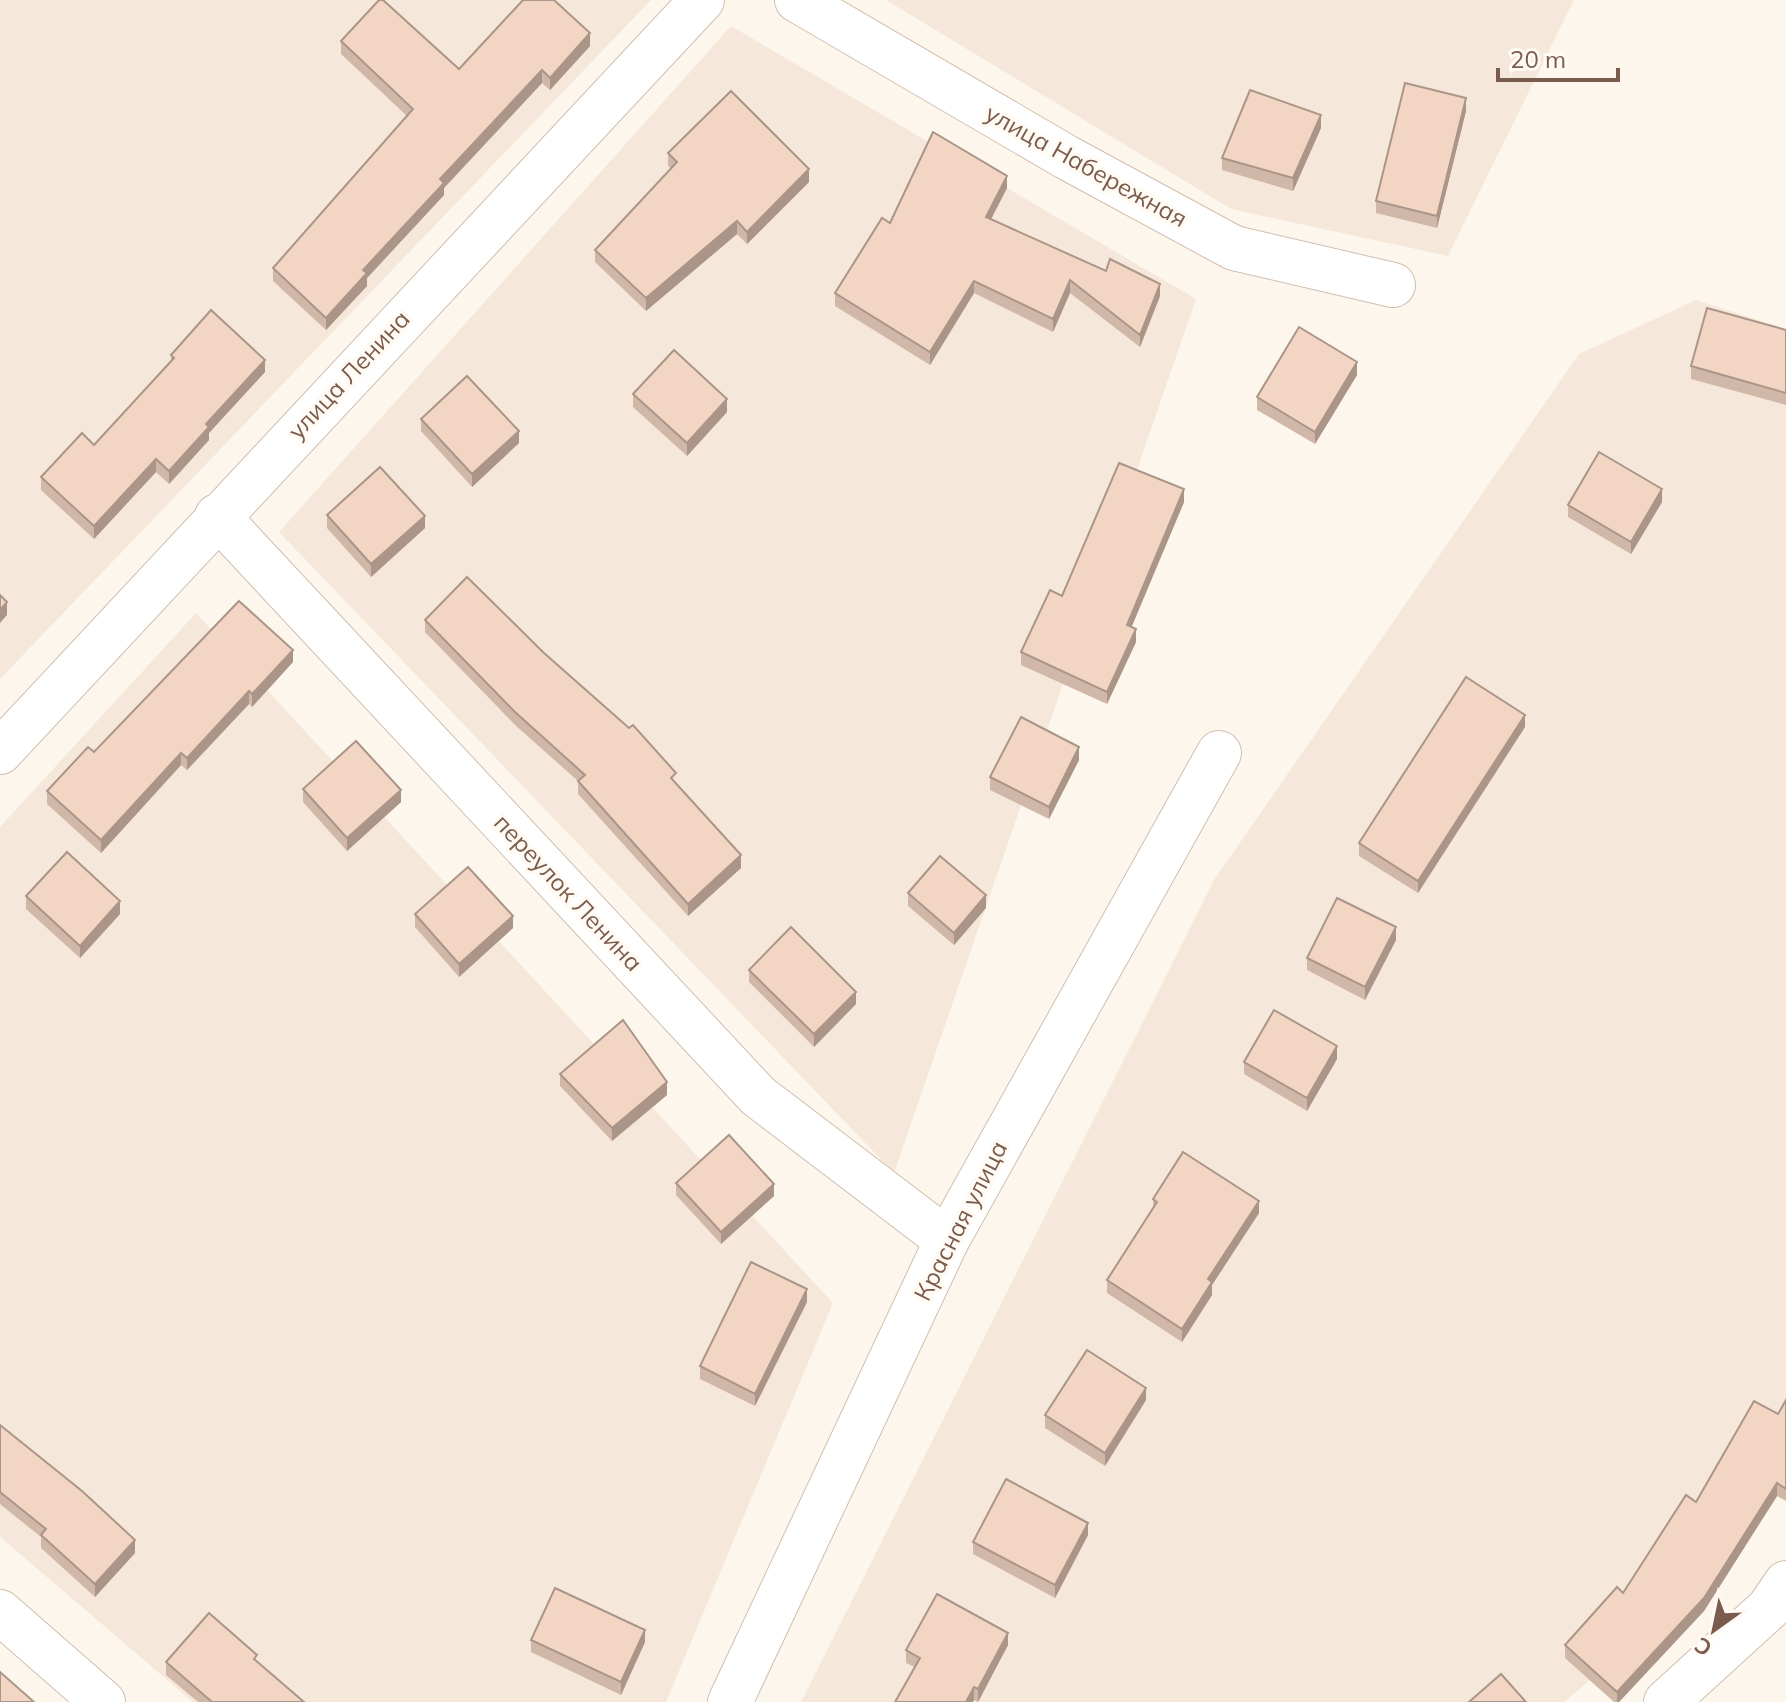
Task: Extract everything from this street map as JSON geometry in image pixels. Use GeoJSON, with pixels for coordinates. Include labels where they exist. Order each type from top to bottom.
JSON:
{"type":"FeatureCollection","features":[{"type":"Feature","properties":{"kind":"street","name":"улица Ленина"},"geometry":{"type":"LineString","coordinates":[[0,752],[217,516],[702,0]]}},
{"type":"Feature","properties":{"kind":"street","name":"улица Набережная"},"geometry":{"type":"LineString","coordinates":[[797,0],[1066,157],[1234,248],[1393,285]]}},
{"type":"Feature","properties":{"kind":"street","name":"переулок Ленина"},"geometry":{"type":"LineString","coordinates":[[217,516],[758,1096],[947,1240]]}},
{"type":"Feature","properties":{"kind":"street","name":"Красная улица"},"geometry":{"type":"LineString","coordinates":[[730,1702],[947,1240],[1219,753]]}},
{"type":"Feature","properties":{"kind":"street"},"geometry":{"type":"LineString","coordinates":[[1666,1702],[1769,1608],[1786,1583]]}},
{"type":"Feature","properties":{"kind":"street"},"geometry":{"type":"LineString","coordinates":[[0,1612],[103,1702]]}},
{"type":"Feature","properties":{"kind":"shaded area"},"geometry":{"type":"Polygon","coordinates":[[[0,0],[651,0],[0,679],[0,0]]]}},
{"type":"Feature","properties":{"kind":"shaded area"},"geometry":{"type":"Polygon","coordinates":[[[886,0],[1574,0],[1448,256],[1231,209],[886,0]]]}},
{"type":"Feature","properties":{"kind":"shaded area"},"geometry":{"type":"Polygon","coordinates":[[[731,26],[1196,299],[894,1173],[279,532],[731,26]]]}},
{"type":"Feature","properties":{"kind":"shaded area"},"geometry":{"type":"Polygon","coordinates":[[[1696,300],[1786,329],[1786,1473],[1707,1582],[1564,1702],[801,1702],[1214,880],[1579,354],[1696,300]]]}},
{"type":"Feature","properties":{"kind":"shaded area"},"geometry":{"type":"Polygon","coordinates":[[[196,613],[833,1303],[666,1702],[193,1702],[0,1537],[0,827],[196,613]]]}},
{"type":"Feature","properties":{"kind":"building"},"geometry":{"type":"Polygon","coordinates":[[[379,0],[383,0],[459,69],[523,0],[554,0],[590,33],[550,78],[542,70],[440,179],[444,183],[363,270],[367,273],[326,318],[273,268],[413,109],[341,41],[379,0]]]}},
{"type":"Feature","properties":{"kind":"building"},"geometry":{"type":"Polygon","coordinates":[[[1405,83],[1466,98],[1437,216],[1376,201],[1405,83]]]}},
{"type":"Feature","properties":{"kind":"building"},"geometry":{"type":"Polygon","coordinates":[[[1250,90],[1321,115],[1293,178],[1222,158],[1250,90]]]}},
{"type":"Feature","properties":{"kind":"building"},"geometry":{"type":"Polygon","coordinates":[[[731,91],[809,169],[747,232],[737,221],[646,298],[595,250],[677,162],[668,153],[731,91]]]}},
{"type":"Feature","properties":{"kind":"building"},"geometry":{"type":"Polygon","coordinates":[[[933,132],[1007,176],[986,217],[1106,271],[1110,259],[1160,284],[1140,335],[1070,280],[1053,319],[974,281],[930,352],[835,293],[882,218],[890,223],[933,132]]]}},
{"type":"Feature","properties":{"kind":"building"},"geometry":{"type":"Polygon","coordinates":[[[1707,308],[1786,330],[1786,393],[1691,366],[1707,308]]]}},
{"type":"Feature","properties":{"kind":"building"},"geometry":{"type":"Polygon","coordinates":[[[211,310],[265,360],[206,424],[209,427],[169,471],[156,459],[94,526],[41,477],[82,433],[94,445],[174,358],[171,355],[211,310]]]}},
{"type":"Feature","properties":{"kind":"building"},"geometry":{"type":"Polygon","coordinates":[[[1299,327],[1357,362],[1315,432],[1257,397],[1299,327]]]}},
{"type":"Feature","properties":{"kind":"building"},"geometry":{"type":"Polygon","coordinates":[[[674,350],[727,399],[687,443],[633,394],[674,350]]]}},
{"type":"Feature","properties":{"kind":"building"},"geometry":{"type":"Polygon","coordinates":[[[467,376],[519,431],[472,474],[421,419],[467,376]]]}},
{"type":"Feature","properties":{"kind":"building"},"geometry":{"type":"Polygon","coordinates":[[[1599,452],[1662,489],[1631,542],[1568,505],[1599,452]]]}},
{"type":"Feature","properties":{"kind":"building"},"geometry":{"type":"Polygon","coordinates":[[[1119,463],[1184,489],[1127,625],[1136,629],[1107,692],[1021,652],[1050,590],[1062,596],[1119,463]]]}},
{"type":"Feature","properties":{"kind":"building"},"geometry":{"type":"Polygon","coordinates":[[[380,467],[425,516],[371,564],[327,515],[380,467]]]}},
{"type":"Feature","properties":{"kind":"building"},"geometry":{"type":"Polygon","coordinates":[[[467,577],[544,653],[629,728],[633,725],[676,773],[671,778],[741,855],[688,904],[578,781],[585,775],[515,712],[425,620],[467,577]]]}},
{"type":"Feature","properties":{"kind":"building"},"geometry":{"type":"Polygon","coordinates":[[[0,595],[7,602],[0,610],[0,595]]]}},
{"type":"Feature","properties":{"kind":"building"},"geometry":{"type":"Polygon","coordinates":[[[239,601],[293,650],[252,694],[249,691],[187,758],[181,753],[101,840],[47,791],[88,747],[94,752],[239,601]]]}},
{"type":"Feature","properties":{"kind":"building"},"geometry":{"type":"Polygon","coordinates":[[[1466,677],[1525,715],[1418,881],[1359,843],[1466,677]]]}},
{"type":"Feature","properties":{"kind":"building"},"geometry":{"type":"Polygon","coordinates":[[[1021,717],[1079,747],[1049,807],[990,777],[1021,717]]]}},
{"type":"Feature","properties":{"kind":"building"},"geometry":{"type":"Polygon","coordinates":[[[356,741],[401,790],[347,838],[303,789],[356,741]]]}},
{"type":"Feature","properties":{"kind":"building"},"geometry":{"type":"Polygon","coordinates":[[[67,852],[120,901],[80,946],[26,896],[67,852]]]}},
{"type":"Feature","properties":{"kind":"building"},"geometry":{"type":"Polygon","coordinates":[[[940,856],[986,895],[954,933],[908,893],[940,856]]]}},
{"type":"Feature","properties":{"kind":"building"},"geometry":{"type":"Polygon","coordinates":[[[468,867],[513,916],[459,964],[415,914],[468,867]]]}},
{"type":"Feature","properties":{"kind":"building"},"geometry":{"type":"Polygon","coordinates":[[[1337,898],[1396,927],[1365,987],[1307,958],[1337,898]]]}},
{"type":"Feature","properties":{"kind":"building"},"geometry":{"type":"Polygon","coordinates":[[[791,927],[856,992],[814,1034],[749,970],[791,927]]]}},
{"type":"Feature","properties":{"kind":"building"},"geometry":{"type":"Polygon","coordinates":[[[1274,1010],[1337,1046],[1307,1098],[1244,1062],[1274,1010]]]}},
{"type":"Feature","properties":{"kind":"building"},"geometry":{"type":"Polygon","coordinates":[[[623,1020],[667,1082],[612,1128],[560,1074],[623,1020]]]}},
{"type":"Feature","properties":{"kind":"building"},"geometry":{"type":"Polygon","coordinates":[[[729,1135],[774,1184],[721,1232],[676,1183],[729,1135]]]}},
{"type":"Feature","properties":{"kind":"building"},"geometry":{"type":"Polygon","coordinates":[[[1183,1152],[1259,1201],[1208,1279],[1212,1282],[1182,1329],[1107,1280],[1157,1202],[1153,1199],[1183,1152]]]}},
{"type":"Feature","properties":{"kind":"building"},"geometry":{"type":"Polygon","coordinates":[[[751,1262],[807,1289],[755,1394],[700,1366],[751,1262]]]}},
{"type":"Feature","properties":{"kind":"building"},"geometry":{"type":"Polygon","coordinates":[[[1087,1350],[1146,1388],[1105,1453],[1045,1415],[1087,1350]]]}},
{"type":"Feature","properties":{"kind":"building"},"geometry":{"type":"Polygon","coordinates":[[[1786,1400],[1786,1489],[1777,1483],[1704,1598],[1617,1692],[1565,1645],[1617,1587],[1623,1593],[1686,1495],[1696,1502],[1754,1401],[1778,1414],[1786,1400]]]}},
{"type":"Feature","properties":{"kind":"building"},"geometry":{"type":"Polygon","coordinates":[[[0,1425],[82,1491],[135,1540],[95,1584],[41,1535],[46,1529],[0,1492],[0,1425]]]}},
{"type":"Feature","properties":{"kind":"building"},"geometry":{"type":"Polygon","coordinates":[[[1006,1479],[1088,1523],[1055,1585],[973,1542],[1006,1479]]]}},
{"type":"Feature","properties":{"kind":"building"},"geometry":{"type":"Polygon","coordinates":[[[555,1588],[645,1630],[621,1682],[531,1640],[555,1588]]]}},
{"type":"Feature","properties":{"kind":"building"},"geometry":{"type":"Polygon","coordinates":[[[937,1594],[1008,1633],[978,1689],[974,1687],[966,1702],[895,1702],[920,1658],[906,1650],[937,1594]]]}},
{"type":"Feature","properties":{"kind":"building"},"geometry":{"type":"Polygon","coordinates":[[[209,1613],[257,1655],[254,1659],[304,1702],[212,1702],[166,1662],[209,1613]]]}},
{"type":"Feature","properties":{"kind":"building"},"geometry":{"type":"Polygon","coordinates":[[[0,1672],[34,1702],[0,1702],[0,1672]]]}},
{"type":"Feature","properties":{"kind":"building"},"geometry":{"type":"Polygon","coordinates":[[[1501,1674],[1526,1702],[1469,1702],[1501,1674]]]}}]}
